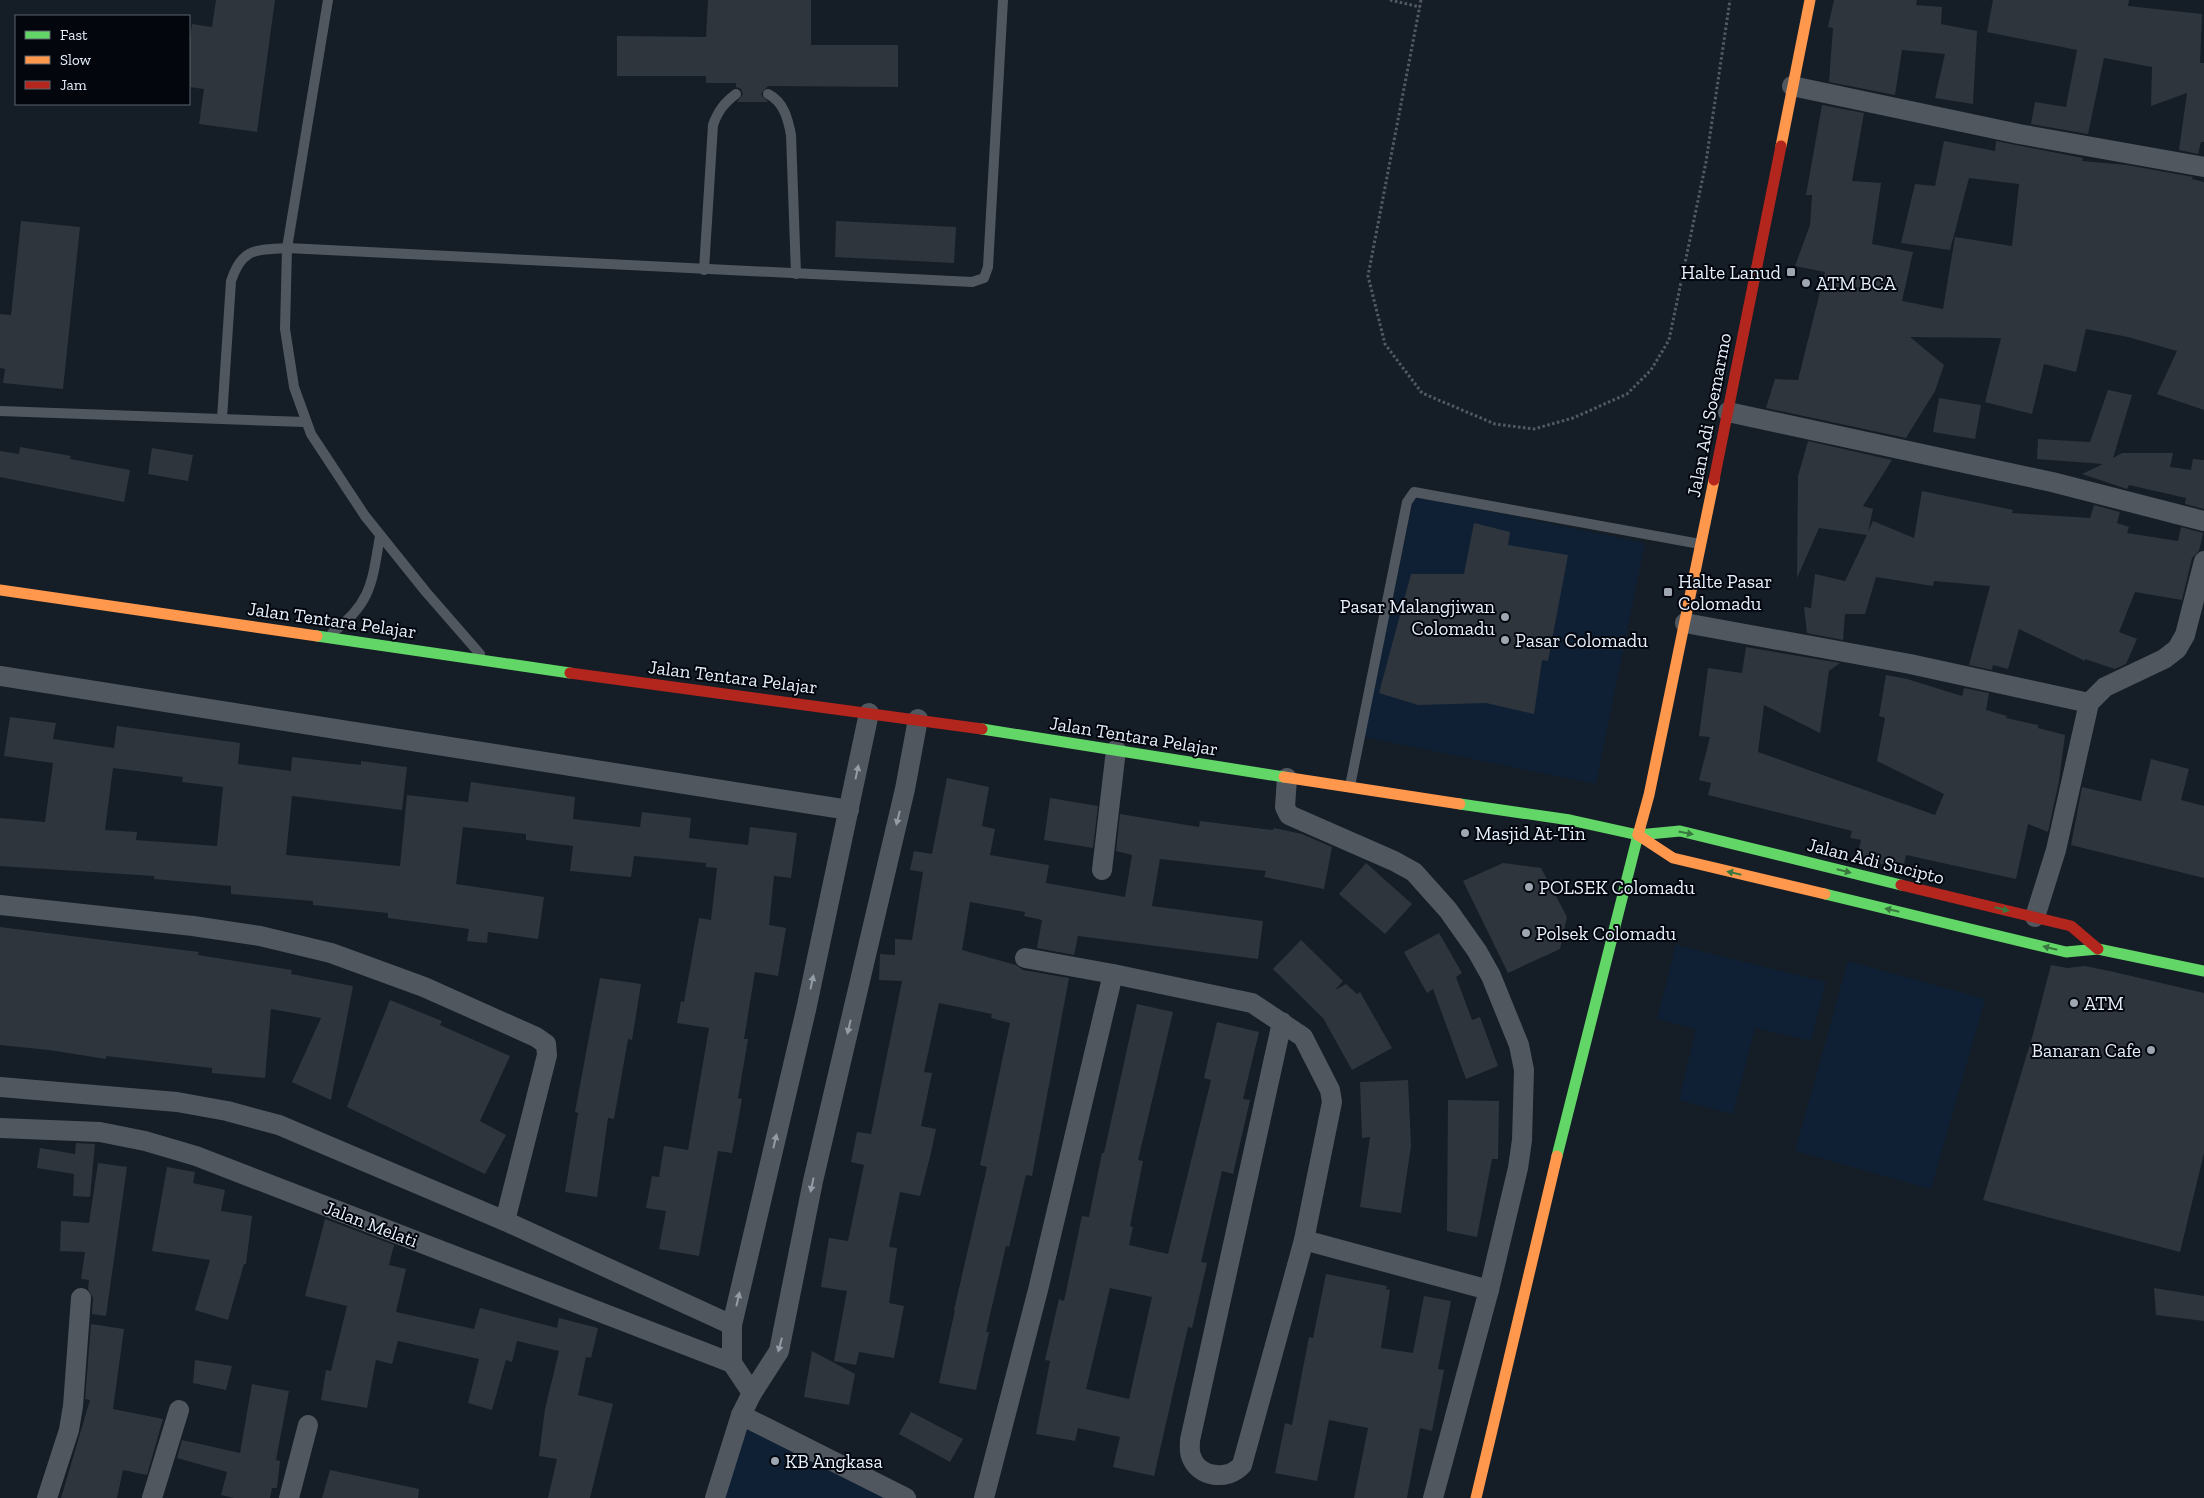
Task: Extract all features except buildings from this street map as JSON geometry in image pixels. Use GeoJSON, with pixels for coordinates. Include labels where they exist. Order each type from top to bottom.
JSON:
{"type":"FeatureCollection","features":[{"type":"Feature","properties":{"kind":"main road","name":"Jalan Adi Soemarmo"},"geometry":{"type":"LineString","coordinates":[[1476,1498],[1522,1298],[1649,795],[1810,0]]}},
{"type":"Feature","properties":{"kind":"main road","name":"Jalan Tentara Pelajar"},"geometry":{"type":"LineString","coordinates":[[0,590],[669,687],[779,699],[918,719],[1460,804]]}},
{"type":"Feature","properties":{"kind":"main road","name":"Jalan Adi Sucipto"},"geometry":{"type":"LineString","coordinates":[[1460,804],[1570,820],[1638,836],[1673,858],[2066,952],[2098,949],[2204,971]]}},
{"type":"Feature","properties":{"kind":"main road","name":"Jalan Adi Sucipto"},"geometry":{"type":"LineString","coordinates":[[1638,836],[1680,831],[2035,917],[2071,926],[2098,949]]}},
{"type":"Feature","properties":{"kind":"street"},"geometry":{"type":"LineString","coordinates":[[1792,86],[2019,134],[2204,167]]}},
{"type":"Feature","properties":{"kind":"street"},"geometry":{"type":"LineString","coordinates":[[1728,412],[2052,482],[2204,521]]}},
{"type":"Feature","properties":{"kind":"street"},"geometry":{"type":"LineString","coordinates":[[2035,917],[2056,850],[2089,703],[2105,687],[2164,659],[2177,649],[2185,635],[2204,561]]}},
{"type":"Feature","properties":{"kind":"street"},"geometry":{"type":"LineString","coordinates":[[1685,623],[1910,664],[2089,703]]}},
{"type":"Feature","properties":{"kind":"street"},"geometry":{"type":"LineString","coordinates":[[0,676],[849,810]]}},
{"type":"Feature","properties":{"kind":"street"},"geometry":{"type":"LineString","coordinates":[[752,1393],[732,1363],[732,1324],[806,1010],[869,713]]}},
{"type":"Feature","properties":{"kind":"street"},"geometry":{"type":"LineString","coordinates":[[715,1498],[741,1415],[752,1393],[779,1351],[813,1181],[905,789],[918,719]]}},
{"type":"Feature","properties":{"kind":"street"},"geometry":{"type":"LineString","coordinates":[[1102,870],[1116,750]]}},
{"type":"Feature","properties":{"kind":"street"},"geometry":{"type":"LineString","coordinates":[[1287,778],[1285,807],[1289,815],[1394,861],[1414,872],[1448,910],[1477,951],[1491,976],[1519,1045],[1524,1070],[1522,1140],[1488,1290],[1433,1498]]}},
{"type":"Feature","properties":{"kind":"street"},"geometry":{"type":"LineString","coordinates":[[0,905],[260,936],[331,953],[424,986],[536,1037],[546,1044],[547,1055],[505,1221]]}},
{"type":"Feature","properties":{"kind":"street"},"geometry":{"type":"LineString","coordinates":[[1025,958],[1252,1003],[1282,1022],[1303,1037],[1330,1090],[1332,1102],[1304,1240],[1245,1458],[1235,1473],[1223,1476],[1197,1468],[1190,1456],[1190,1440],[1282,1022]]}},
{"type":"Feature","properties":{"kind":"street"},"geometry":{"type":"LineString","coordinates":[[984,1498],[1040,1281],[1113,974]]}},
{"type":"Feature","properties":{"kind":"street"},"geometry":{"type":"LineString","coordinates":[[0,1087],[177,1102],[227,1111],[279,1125],[505,1221],[732,1324]]}},
{"type":"Feature","properties":{"kind":"street","name":"Jalan Melati"},"geometry":{"type":"LineString","coordinates":[[0,1128],[100,1132],[145,1140],[196,1156],[732,1363]]}},
{"type":"Feature","properties":{"kind":"street"},"geometry":{"type":"LineString","coordinates":[[1304,1240],[1488,1290]]}},
{"type":"Feature","properties":{"kind":"street"},"geometry":{"type":"LineString","coordinates":[[47,1498],[69,1430],[74,1406],[81,1298]]}},
{"type":"Feature","properties":{"kind":"street"},"geometry":{"type":"LineString","coordinates":[[152,1498],[179,1410]]}},
{"type":"Feature","properties":{"kind":"street"},"geometry":{"type":"LineString","coordinates":[[741,1415],[906,1498]]}},
{"type":"Feature","properties":{"kind":"street"},"geometry":{"type":"LineString","coordinates":[[289,1498],[308,1425]]}},
{"type":"Feature","properties":{"kind":"lane"},"geometry":{"type":"LineString","coordinates":[[328,0],[287,248],[285,329],[288,360],[298,402],[305,422],[365,516],[485,659]]}},
{"type":"Feature","properties":{"kind":"lane"},"geometry":{"type":"LineString","coordinates":[[222,418],[231,281],[236,266],[244,255],[258,250],[287,248],[972,282],[984,278],[988,267],[1003,0]]}},
{"type":"Feature","properties":{"kind":"lane"},"geometry":{"type":"LineString","coordinates":[[704,270],[713,125],[717,113],[724,103],[736,94]]}},
{"type":"Feature","properties":{"kind":"lane"},"geometry":{"type":"LineString","coordinates":[[768,94],[776,98],[782,106],[788,119],[791,135],[796,274]]}},
{"type":"Feature","properties":{"kind":"lane"},"geometry":{"type":"LineString","coordinates":[[0,411],[305,422]]}},
{"type":"Feature","properties":{"kind":"lane"},"geometry":{"type":"LineString","coordinates":[[1350,788],[1407,502],[1414,492],[1701,544]]}},
{"type":"Feature","properties":{"kind":"lane"},"geometry":{"type":"LineString","coordinates":[[328,637],[350,620],[363,604],[371,584],[380,536]]}},
{"type":"Feature","properties":{"kind":"path"},"geometry":{"type":"LineString","coordinates":[[1390,0],[1420,7]]}},
{"type":"Feature","properties":{"kind":"path"},"geometry":{"type":"LineString","coordinates":[[1422,0],[1368,276],[1385,344],[1422,393],[1495,424],[1534,429],[1573,418],[1627,394],[1651,370],[1669,340],[1706,162],[1730,0]]}},
{"type":"Feature","properties":{"kind":"shaded area","name":"Pasar Colomadu"},"geometry":{"type":"Polygon","coordinates":[[[1414,496],[1645,543],[1596,784],[1364,737],[1414,496]]]}},
{"type":"Feature","properties":{"kind":"shaded area"},"geometry":{"type":"Polygon","coordinates":[[[1676,945],[1826,982],[1811,1041],[1755,1028],[1733,1114],[1679,1100],[1696,1029],[1657,1019],[1676,945]]]}},
{"type":"Feature","properties":{"kind":"shaded area"},"geometry":{"type":"Polygon","coordinates":[[[1848,961],[1985,999],[1931,1189],[1795,1151],[1848,961]]]}},
{"type":"Feature","properties":{"kind":"shaded area","name":"KB Angkasa"},"geometry":{"type":"Polygon","coordinates":[[[742,1425],[891,1498],[723,1498],[742,1425]]]}},
{"type":"Feature","properties":{"kind":"traffic: fast"},"geometry":{"type":"LineString","coordinates":[[317,636],[570,673]]}},
{"type":"Feature","properties":{"kind":"traffic: fast"},"geometry":{"type":"LineString","coordinates":[[982,729],[1284,777]]}},
{"type":"Feature","properties":{"kind":"traffic: fast"},"geometry":{"type":"LineString","coordinates":[[1460,804],[1570,820],[1638,835]]}},
{"type":"Feature","properties":{"kind":"traffic: fast"},"geometry":{"type":"LineString","coordinates":[[1638,835],[1680,831],[1901,885]]}},
{"type":"Feature","properties":{"kind":"traffic: fast"},"geometry":{"type":"LineString","coordinates":[[1557,1156],[1638,835]]}},
{"type":"Feature","properties":{"kind":"traffic: fast"},"geometry":{"type":"LineString","coordinates":[[1825,894],[2066,952],[2098,949],[2204,971]]}},
{"type":"Feature","properties":{"kind":"traffic: slow"},"geometry":{"type":"LineString","coordinates":[[1781,146],[1810,0]]}},
{"type":"Feature","properties":{"kind":"traffic: slow"},"geometry":{"type":"LineString","coordinates":[[1638,835],[1649,795],[1714,480]]}},
{"type":"Feature","properties":{"kind":"traffic: slow"},"geometry":{"type":"LineString","coordinates":[[0,590],[317,636]]}},
{"type":"Feature","properties":{"kind":"traffic: slow"},"geometry":{"type":"LineString","coordinates":[[1284,777],[1460,804]]}},
{"type":"Feature","properties":{"kind":"traffic: slow"},"geometry":{"type":"LineString","coordinates":[[1638,835],[1673,858],[1825,894]]}},
{"type":"Feature","properties":{"kind":"traffic: slow"},"geometry":{"type":"LineString","coordinates":[[1476,1498],[1557,1156]]}},
{"type":"Feature","properties":{"kind":"traffic: jam"},"geometry":{"type":"LineString","coordinates":[[1714,480],[1781,146]]}},
{"type":"Feature","properties":{"kind":"traffic: jam"},"geometry":{"type":"LineString","coordinates":[[570,673],[982,729]]}},
{"type":"Feature","properties":{"kind":"traffic: jam"},"geometry":{"type":"LineString","coordinates":[[1901,885],[2071,926],[2098,949]]}},
{"type":"Feature","properties":{"kind":"place","name":"Halte Lanud"},"geometry":{"type":"Point","coordinates":[1791,272]}},
{"type":"Feature","properties":{"kind":"place","name":"ATM BCA"},"geometry":{"type":"Point","coordinates":[1806,283]}},
{"type":"Feature","properties":{"kind":"place","name":"Halte Pasar Colomadu"},"geometry":{"type":"Point","coordinates":[1668,592]}},
{"type":"Feature","properties":{"kind":"place","name":"Pasar Malangjiwan Colomadu"},"geometry":{"type":"Point","coordinates":[1505,617]}},
{"type":"Feature","properties":{"kind":"place","name":"Pasar Colomadu"},"geometry":{"type":"Point","coordinates":[1505,640]}},
{"type":"Feature","properties":{"kind":"place","name":"Masjid At-Tin"},"geometry":{"type":"Point","coordinates":[1465,833]}},
{"type":"Feature","properties":{"kind":"place","name":"POLSEK Colomadu"},"geometry":{"type":"Point","coordinates":[1529,887]}},
{"type":"Feature","properties":{"kind":"place","name":"Polsek Colomadu"},"geometry":{"type":"Point","coordinates":[1526,933]}},
{"type":"Feature","properties":{"kind":"place","name":"ATM"},"geometry":{"type":"Point","coordinates":[2074,1003]}},
{"type":"Feature","properties":{"kind":"place","name":"Banaran Cafe"},"geometry":{"type":"Point","coordinates":[2151,1050]}},
{"type":"Feature","properties":{"kind":"place","name":"KB Angkasa"},"geometry":{"type":"Point","coordinates":[775,1461]}}]}
